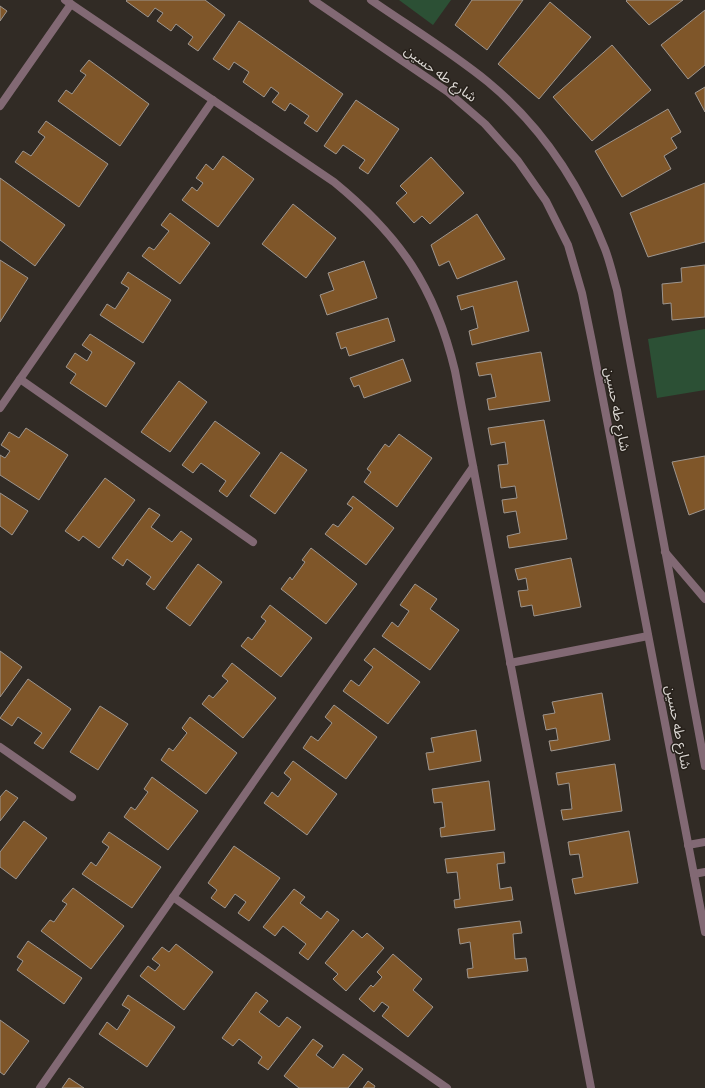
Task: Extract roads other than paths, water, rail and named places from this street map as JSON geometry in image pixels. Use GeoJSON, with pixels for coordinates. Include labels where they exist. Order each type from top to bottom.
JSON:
{"type":"FeatureCollection","features":[{"type":"Feature","properties":{"kind":"street","name":"شارع طه حسين"},"geometry":{"type":"LineString","coordinates":[[313,0],[448,92],[486,124],[518,161],[546,201],[568,245],[582,293],[592,342],[705,932]]}},
{"type":"Feature","properties":{"kind":"street","name":"شارع طه حسين"},"geometry":{"type":"LineString","coordinates":[[371,0],[455,57],[488,82],[519,111],[546,142],[569,176],[589,212],[605,250],[617,290],[705,766]]}},
{"type":"Feature","properties":{"kind":"street"},"geometry":{"type":"LineString","coordinates":[[0,106],[68,2],[334,182],[358,202],[380,224],[401,249],[416,271],[440,320],[455,371],[591,1088]]}},
{"type":"Feature","properties":{"kind":"street"},"geometry":{"type":"LineString","coordinates":[[0,408],[213,100]]}},
{"type":"Feature","properties":{"kind":"street"},"geometry":{"type":"LineString","coordinates":[[20,379],[253,542]]}},
{"type":"Feature","properties":{"kind":"street"},"geometry":{"type":"LineString","coordinates":[[40,1088],[473,467]]}},
{"type":"Feature","properties":{"kind":"street"},"geometry":{"type":"LineString","coordinates":[[665,552],[705,599]]}},
{"type":"Feature","properties":{"kind":"street"},"geometry":{"type":"LineString","coordinates":[[510,663],[648,636]]}},
{"type":"Feature","properties":{"kind":"street"},"geometry":{"type":"LineString","coordinates":[[0,747],[72,797]]}},
{"type":"Feature","properties":{"kind":"street"},"geometry":{"type":"LineString","coordinates":[[688,845],[705,842]]}},
{"type":"Feature","properties":{"kind":"street"},"geometry":{"type":"LineString","coordinates":[[694,874],[705,872]]}},
{"type":"Feature","properties":{"kind":"street"},"geometry":{"type":"LineString","coordinates":[[174,897],[446,1088]]}}]}
